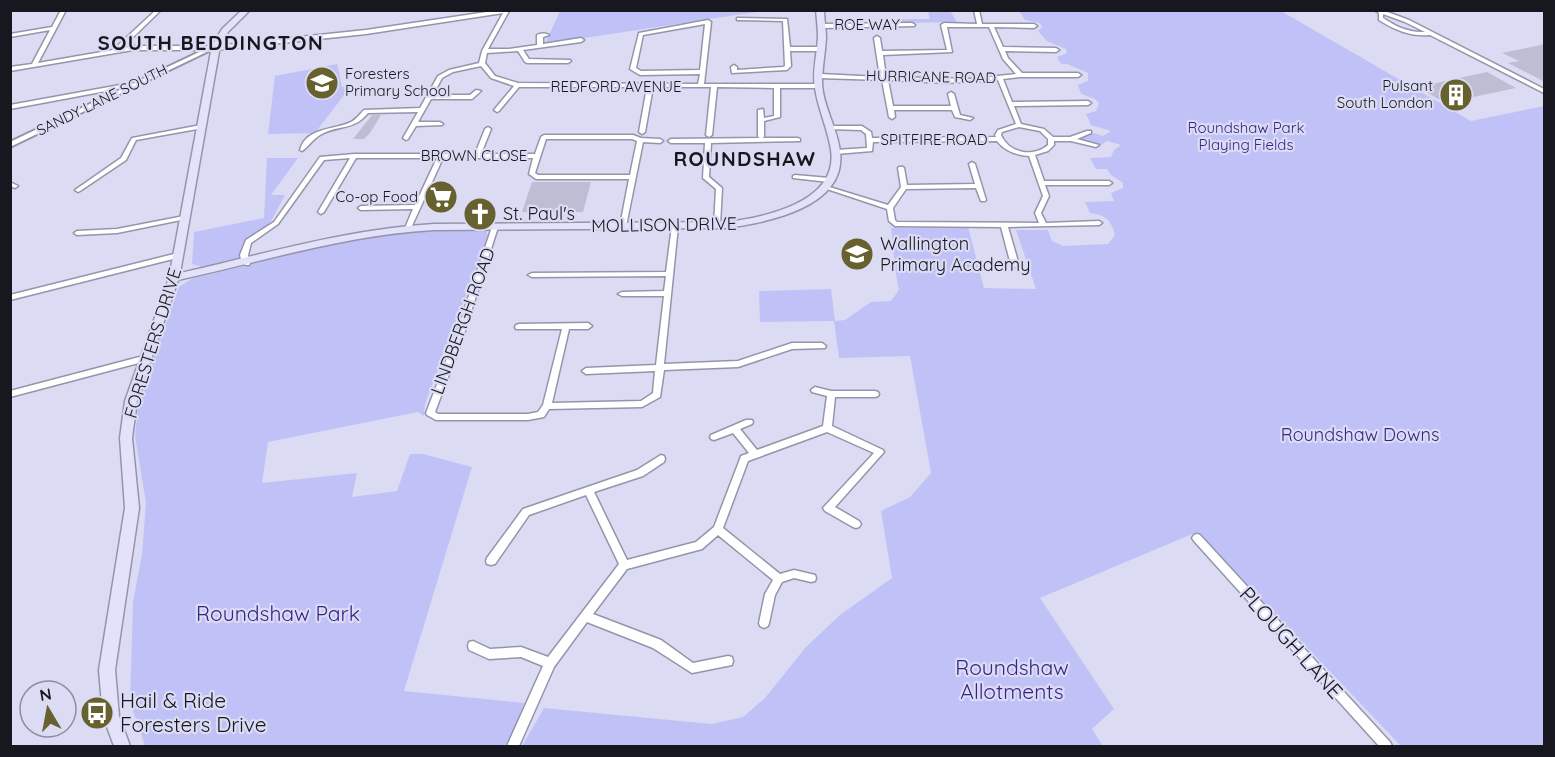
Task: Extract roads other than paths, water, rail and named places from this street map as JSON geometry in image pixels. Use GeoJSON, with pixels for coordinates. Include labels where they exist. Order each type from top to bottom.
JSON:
{"type":"FeatureCollection","features":[{"type":"Feature","properties":{"kind":"main road","name":"SANDY LANE SOUTH"},"geometry":{"type":"LineString","coordinates":[[212,47],[247,10]]}},
{"type":"Feature","properties":{"kind":"main road"},"geometry":{"type":"LineString","coordinates":[[820,10],[822,26],[820,81],[836,152],[835,167],[826,184]]}},
{"type":"Feature","properties":{"kind":"main road","name":"FORESTERS DRIVE"},"geometry":{"type":"LineString","coordinates":[[122,747],[111,716],[107,670],[132,508],[126,438],[131,401],[174,278],[201,127],[212,47]]}},
{"type":"Feature","properties":{"kind":"main road","name":"MOLLISON DRIVE"},"geometry":{"type":"LineString","coordinates":[[174,278],[246,263],[338,238],[408,228],[675,226],[745,223],[778,215],[804,202],[826,184]]}},
{"type":"Feature","properties":{"kind":"street"},"geometry":{"type":"LineString","coordinates":[[34,65],[64,10]]}},
{"type":"Feature","properties":{"kind":"street"},"geometry":{"type":"LineString","coordinates":[[115,51],[159,10]]}},
{"type":"Feature","properties":{"kind":"street"},"geometry":{"type":"LineString","coordinates":[[777,10],[777,19]]}},
{"type":"Feature","properties":{"kind":"street"},"geometry":{"type":"LineString","coordinates":[[976,10],[980,24]]}},
{"type":"Feature","properties":{"kind":"street"},"geometry":{"type":"LineString","coordinates":[[10,69],[115,51],[153,47],[212,47],[366,32],[507,11]]}},
{"type":"Feature","properties":{"kind":"street"},"geometry":{"type":"LineString","coordinates":[[406,138],[440,77],[457,69],[482,64],[485,51],[507,11]]}},
{"type":"Feature","properties":{"kind":"street"},"geometry":{"type":"LineString","coordinates":[[1378,12],[1381,19],[1413,35],[1431,33]]}},
{"type":"Feature","properties":{"kind":"street"},"geometry":{"type":"LineString","coordinates":[[1378,12],[1407,21],[1545,91]]}},
{"type":"Feature","properties":{"kind":"street"},"geometry":{"type":"LineString","coordinates":[[734,67],[734,72],[785,69],[788,66],[785,21],[740,19]]}},
{"type":"Feature","properties":{"kind":"street"},"geometry":{"type":"LineString","coordinates":[[701,86],[703,72],[706,22],[641,34],[633,69],[640,73],[703,72]]}},
{"type":"Feature","properties":{"kind":"street","name":"ROE WAY"},"geometry":{"type":"LineString","coordinates":[[822,26],[912,25]]}},
{"type":"Feature","properties":{"kind":"street"},"geometry":{"type":"LineString","coordinates":[[880,53],[948,52],[944,25],[1034,26]]}},
{"type":"Feature","properties":{"kind":"street","name":"HURRICANE ROAD"},"geometry":{"type":"LineString","coordinates":[[820,81],[884,78],[1000,79],[1020,75],[1002,50],[991,26]]}},
{"type":"Feature","properties":{"kind":"street"},"geometry":{"type":"LineString","coordinates":[[10,36],[55,28]]}},
{"type":"Feature","properties":{"kind":"street"},"geometry":{"type":"LineString","coordinates":[[540,46],[540,35],[546,35]]}},
{"type":"Feature","properties":{"kind":"street"},"geometry":{"type":"LineString","coordinates":[[877,38],[892,117]]}},
{"type":"Feature","properties":{"kind":"street"},"geometry":{"type":"LineString","coordinates":[[485,51],[520,50],[580,40]]}},
{"type":"Feature","properties":{"kind":"street","name":"SANDY LANE SOUTH"},"geometry":{"type":"LineString","coordinates":[[10,145],[212,47]]}},
{"type":"Feature","properties":{"kind":"street"},"geometry":{"type":"LineString","coordinates":[[787,49],[822,50]]}},
{"type":"Feature","properties":{"kind":"street"},"geometry":{"type":"LineString","coordinates":[[520,50],[527,61],[568,61]]}},
{"type":"Feature","properties":{"kind":"street"},"geometry":{"type":"LineString","coordinates":[[1002,50],[1056,50]]}},
{"type":"Feature","properties":{"kind":"street","name":"REDFORD AVENUE"},"geometry":{"type":"LineString","coordinates":[[482,64],[493,77],[517,85],[777,86],[820,81]]}},
{"type":"Feature","properties":{"kind":"street"},"geometry":{"type":"LineString","coordinates":[[1020,75],[1078,75]]}},
{"type":"Feature","properties":{"kind":"street"},"geometry":{"type":"LineString","coordinates":[[1000,79],[1019,125]]}},
{"type":"Feature","properties":{"kind":"street"},"geometry":{"type":"LineString","coordinates":[[10,107],[131,85]]}},
{"type":"Feature","properties":{"kind":"street"},"geometry":{"type":"LineString","coordinates":[[497,110],[517,85]]}},
{"type":"Feature","properties":{"kind":"street"},"geometry":{"type":"LineString","coordinates":[[642,132],[650,86]]}},
{"type":"Feature","properties":{"kind":"street"},"geometry":{"type":"LineString","coordinates":[[714,86],[706,178],[719,188],[717,225]]}},
{"type":"Feature","properties":{"kind":"street"},"geometry":{"type":"LineString","coordinates":[[761,120],[777,117],[777,86]]}},
{"type":"Feature","properties":{"kind":"street"},"geometry":{"type":"LineString","coordinates":[[428,97],[472,97],[477,91]]}},
{"type":"Feature","properties":{"kind":"street"},"geometry":{"type":"LineString","coordinates":[[951,94],[957,116],[970,118]]}},
{"type":"Feature","properties":{"kind":"street"},"geometry":{"type":"LineString","coordinates":[[1011,104],[1088,103]]}},
{"type":"Feature","properties":{"kind":"street"},"geometry":{"type":"LineString","coordinates":[[891,108],[955,108]]}},
{"type":"Feature","properties":{"kind":"street"},"geometry":{"type":"LineString","coordinates":[[302,149],[309,140],[323,130],[356,123],[366,111],[421,110]]}},
{"type":"Feature","properties":{"kind":"street"},"geometry":{"type":"LineString","coordinates":[[761,110],[761,137]]}},
{"type":"Feature","properties":{"kind":"street"},"geometry":{"type":"LineString","coordinates":[[414,124],[440,124]]}},
{"type":"Feature","properties":{"kind":"street"},"geometry":{"type":"LineString","coordinates":[[1051,139],[1049,148],[1031,154],[1006,148],[998,139],[1000,131],[1004,128],[1019,125],[1042,130],[1051,139],[1071,139],[1096,145]]}},
{"type":"Feature","properties":{"kind":"street"},"geometry":{"type":"LineString","coordinates":[[78,190],[124,159],[134,139],[201,127]]}},
{"type":"Feature","properties":{"kind":"street","name":"SPITFIRE ROAD"},"geometry":{"type":"LineString","coordinates":[[829,128],[864,129],[869,133],[871,147],[867,151],[836,152]]}},
{"type":"Feature","properties":{"kind":"street"},"geometry":{"type":"LineString","coordinates":[[477,156],[488,129]]}},
{"type":"Feature","properties":{"kind":"street"},"geometry":{"type":"LineString","coordinates":[[1071,139],[1089,132]]}},
{"type":"Feature","properties":{"kind":"street"},"geometry":{"type":"LineString","coordinates":[[537,156],[544,137],[633,137],[640,141],[660,141]]}},
{"type":"Feature","properties":{"kind":"street"},"geometry":{"type":"LineString","coordinates":[[671,141],[709,138],[798,140]]}},
{"type":"Feature","properties":{"kind":"street","name":"SPITFIRE ROAD"},"geometry":{"type":"LineString","coordinates":[[870,140],[998,139]]}},
{"type":"Feature","properties":{"kind":"street"},"geometry":{"type":"LineString","coordinates":[[623,226],[640,141]]}},
{"type":"Feature","properties":{"kind":"street"},"geometry":{"type":"LineString","coordinates":[[1031,154],[1046,196],[1038,213],[1042,225]]}},
{"type":"Feature","properties":{"kind":"street"},"geometry":{"type":"LineString","coordinates":[[321,212],[354,156]]}},
{"type":"Feature","properties":{"kind":"street"},"geometry":{"type":"LineString","coordinates":[[246,263],[244,255],[248,243],[276,223],[322,158],[354,156]]}},
{"type":"Feature","properties":{"kind":"street","name":"BROWN CLOSE"},"geometry":{"type":"LineString","coordinates":[[354,156],[537,156],[532,173],[534,177],[633,177]]}},
{"type":"Feature","properties":{"kind":"street"},"geometry":{"type":"LineString","coordinates":[[408,228],[441,156]]}},
{"type":"Feature","properties":{"kind":"street"},"geometry":{"type":"LineString","coordinates":[[972,164],[983,200]]}},
{"type":"Feature","properties":{"kind":"street"},"geometry":{"type":"LineString","coordinates":[[901,168],[904,187],[890,208],[892,221],[895,224],[1099,223]]}},
{"type":"Feature","properties":{"kind":"street"},"geometry":{"type":"LineString","coordinates":[[795,177],[826,184],[890,208]]}},
{"type":"Feature","properties":{"kind":"street"},"geometry":{"type":"LineString","coordinates":[[1042,183],[1109,183]]}},
{"type":"Feature","properties":{"kind":"street"},"geometry":{"type":"LineString","coordinates":[[904,187],[979,186]]}},
{"type":"Feature","properties":{"kind":"street"},"geometry":{"type":"LineString","coordinates":[[361,208],[417,207]]}},
{"type":"Feature","properties":{"kind":"street"},"geometry":{"type":"LineString","coordinates":[[76,232],[117,231],[184,218]]}},
{"type":"Feature","properties":{"kind":"street"},"geometry":{"type":"LineString","coordinates":[[1004,225],[1015,265]]}},
{"type":"Feature","properties":{"kind":"street","name":"LINDBERGH ROAD"},"geometry":{"type":"LineString","coordinates":[[495,226],[458,340],[430,413],[431,416],[528,417],[541,415],[547,406]]}},
{"type":"Feature","properties":{"kind":"street"},"geometry":{"type":"LineString","coordinates":[[566,327],[547,406],[642,404],[657,395],[675,226]]}},
{"type":"Feature","properties":{"kind":"street"},"geometry":{"type":"LineString","coordinates":[[10,298],[178,255]]}},
{"type":"Feature","properties":{"kind":"street"},"geometry":{"type":"LineString","coordinates":[[532,275],[669,274]]}},
{"type":"Feature","properties":{"kind":"street"},"geometry":{"type":"LineString","coordinates":[[622,294],[667,293]]}},
{"type":"Feature","properties":{"kind":"street"},"geometry":{"type":"LineString","coordinates":[[519,327],[588,326]]}},
{"type":"Feature","properties":{"kind":"street"},"geometry":{"type":"LineString","coordinates":[[586,371],[738,364],[792,346],[822,346]]}},
{"type":"Feature","properties":{"kind":"street"},"geometry":{"type":"LineString","coordinates":[[10,394],[147,358]]}},
{"type":"Feature","properties":{"kind":"street"},"geometry":{"type":"LineString","coordinates":[[815,390],[831,394],[875,394]]}},
{"type":"Feature","properties":{"kind":"street"},"geometry":{"type":"LineString","coordinates":[[827,428],[831,394]]}},
{"type":"Feature","properties":{"kind":"street"},"geometry":{"type":"LineString","coordinates":[[714,437],[749,422]]}},
{"type":"Feature","properties":{"kind":"street"},"geometry":{"type":"LineString","coordinates":[[513,747],[550,663],[624,565],[699,546],[718,529],[744,459],[827,428],[880,452],[828,508],[856,524]]}},
{"type":"Feature","properties":{"kind":"street"},"geometry":{"type":"LineString","coordinates":[[735,429],[755,454]]}},
{"type":"Feature","properties":{"kind":"street"},"geometry":{"type":"LineString","coordinates":[[491,561],[526,512],[640,473],[661,459]]}},
{"type":"Feature","properties":{"kind":"street"},"geometry":{"type":"LineString","coordinates":[[589,491],[624,565]]}},
{"type":"Feature","properties":{"kind":"street"},"geometry":{"type":"LineString","coordinates":[[718,529],[779,579]]}},
{"type":"Feature","properties":{"kind":"street","name":"PLOUGH LANE"},"geometry":{"type":"LineString","coordinates":[[1197,538],[1386,747]]}},
{"type":"Feature","properties":{"kind":"street"},"geometry":{"type":"LineString","coordinates":[[764,623],[770,594],[779,579],[794,574],[811,578]]}},
{"type":"Feature","properties":{"kind":"street"},"geometry":{"type":"LineString","coordinates":[[585,616],[657,644],[692,668],[728,661]]}},
{"type":"Feature","properties":{"kind":"street"},"geometry":{"type":"LineString","coordinates":[[473,645],[489,654],[521,652],[550,663]]}},
{"type":"Feature","properties":{"kind":"place","name":"Foresters Primary School"},"geometry":{"type":"Point","coordinates":[322,83]}},
{"type":"Feature","properties":{"kind":"place","name":"Pulsant South London"},"geometry":{"type":"Point","coordinates":[1456,95]}},
{"type":"Feature","properties":{"kind":"place","name":"Co-op Food"},"geometry":{"type":"Point","coordinates":[441,197]}},
{"type":"Feature","properties":{"kind":"place","name":"St. Paul's"},"geometry":{"type":"Point","coordinates":[480,214]}},
{"type":"Feature","properties":{"kind":"place","name":"Wallington Primary Academy"},"geometry":{"type":"Point","coordinates":[857,254]}},
{"type":"Feature","properties":{"kind":"place","name":"Hail & Ride Foresters Drive"},"geometry":{"type":"Point","coordinates":[97,713]}},
{"type":"Feature","properties":{"kind":"district","name":"SOUTH BEDDINGTON"},"geometry":{"type":"Point","coordinates":[211,43]}},
{"type":"Feature","properties":{"kind":"district","name":"ROUNDSHAW"},"geometry":{"type":"Point","coordinates":[745,159]}},
{"type":"Feature","properties":{"kind":"park label","name":"Roundshaw Park Playing Fields"},"geometry":{"type":"Point","coordinates":[1246,136]}},
{"type":"Feature","properties":{"kind":"park label","name":"Roundshaw Downs"},"geometry":{"type":"Point","coordinates":[1360,435]}},
{"type":"Feature","properties":{"kind":"park label","name":"Roundshaw Park"},"geometry":{"type":"Point","coordinates":[278,614]}},
{"type":"Feature","properties":{"kind":"park label","name":"Roundshaw Allotments"},"geometry":{"type":"Point","coordinates":[1012,680]}}]}
